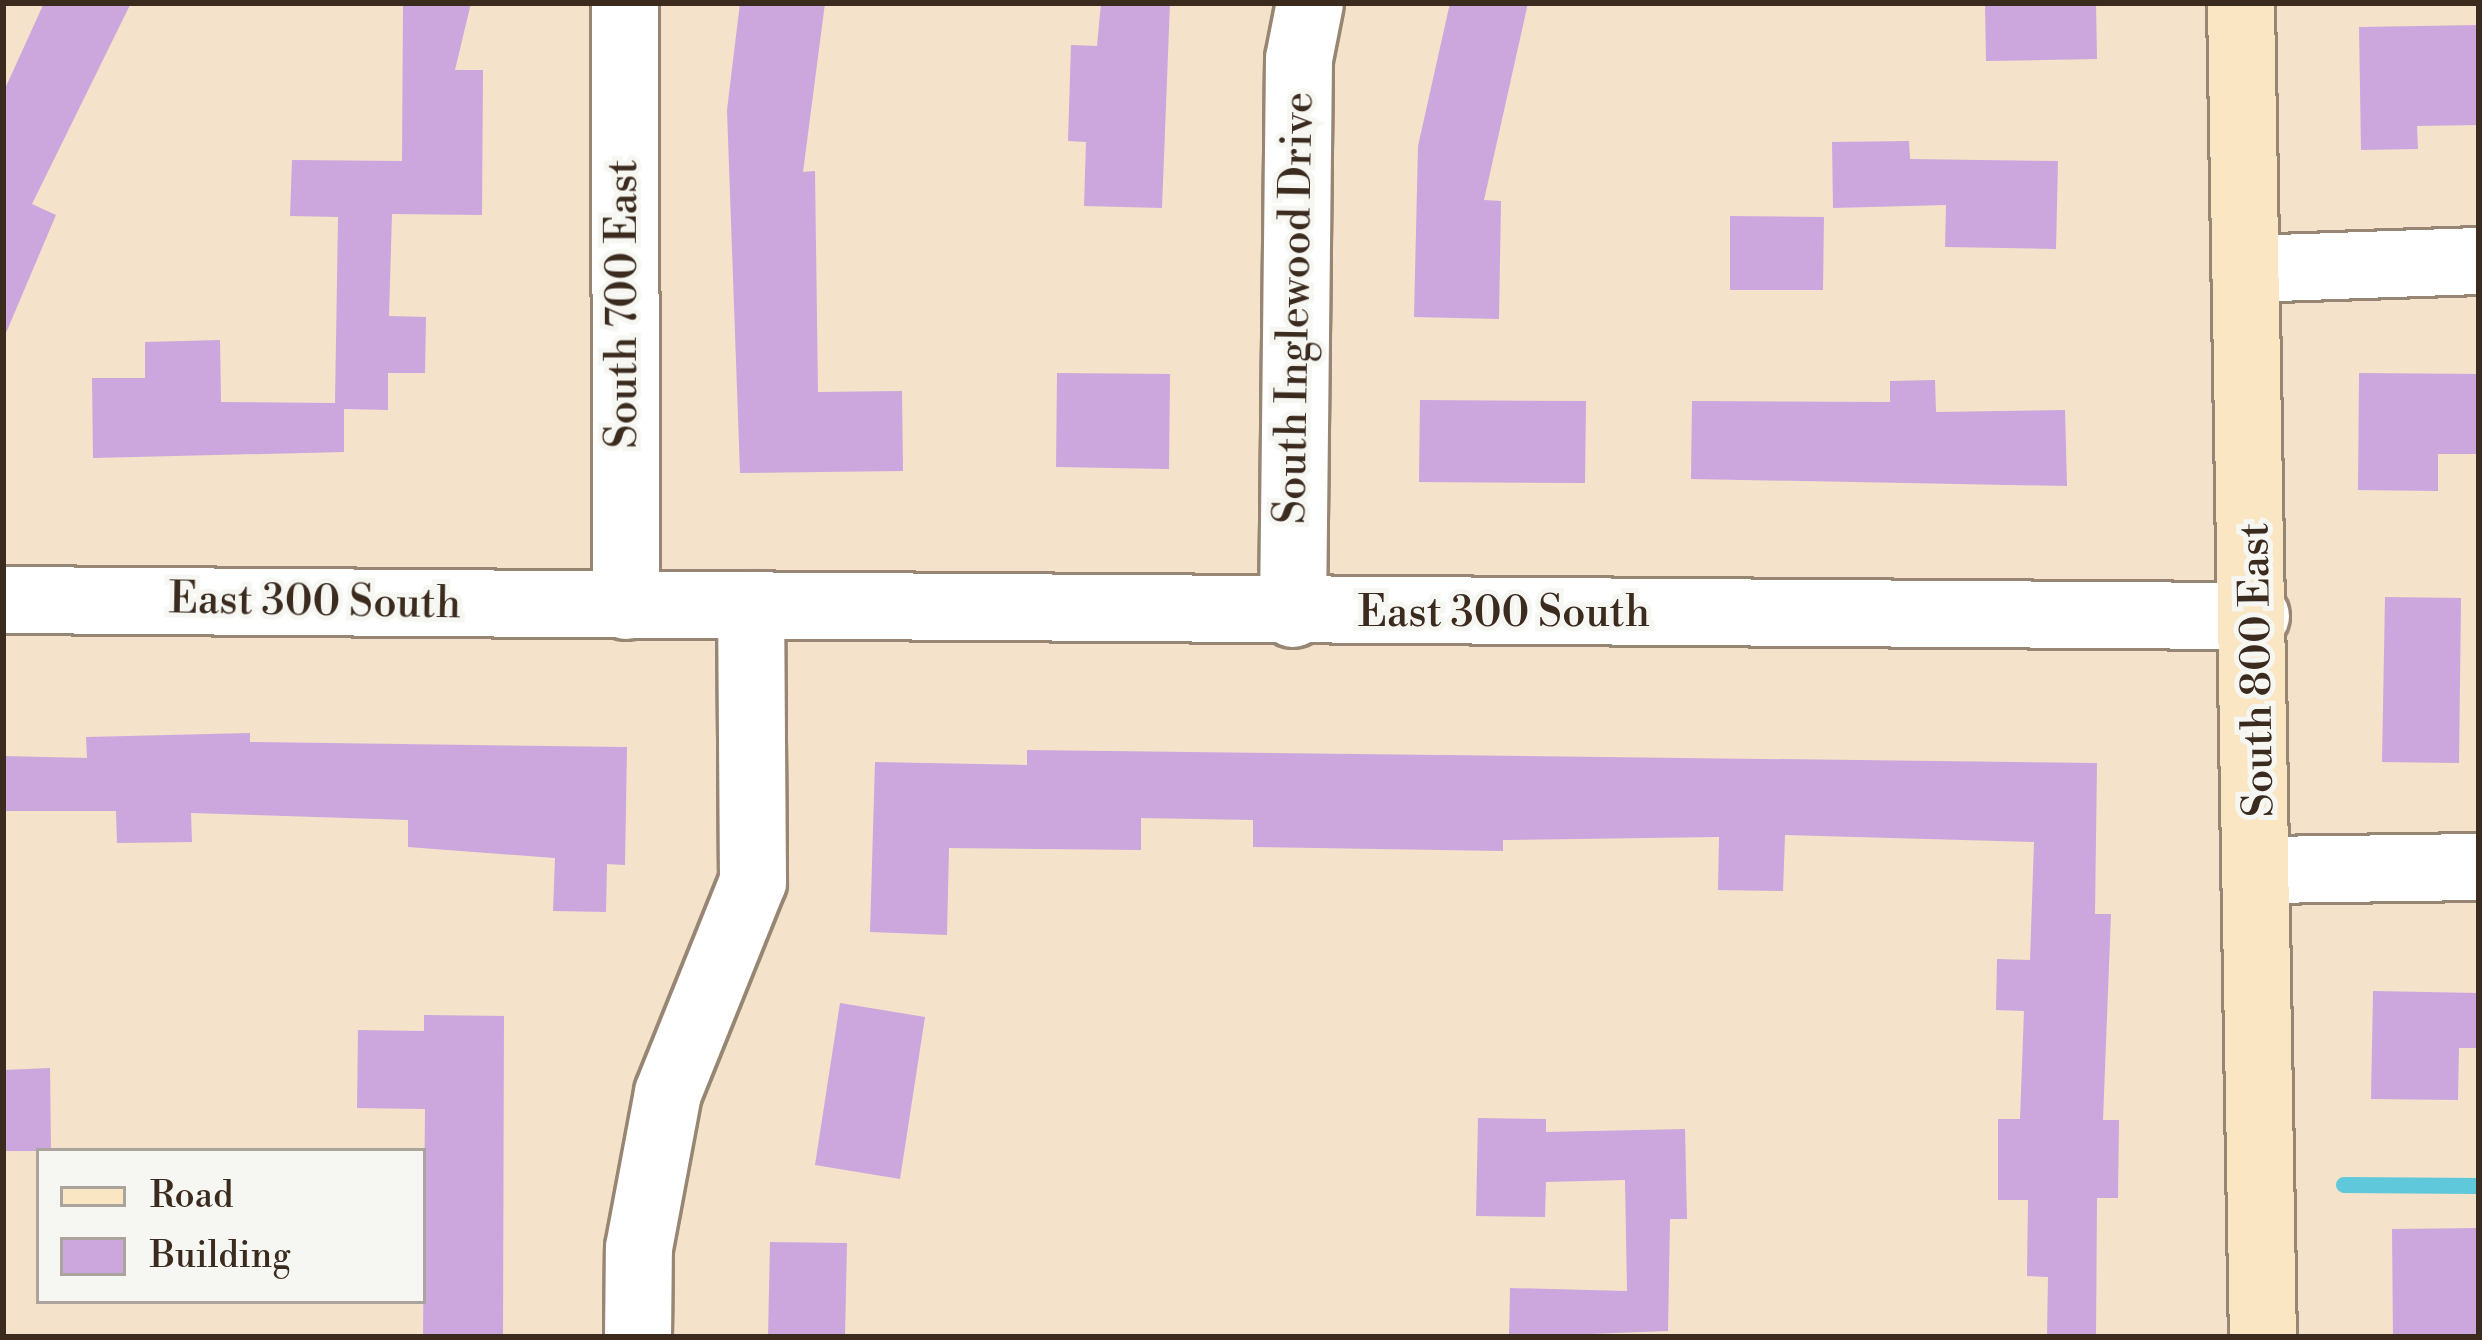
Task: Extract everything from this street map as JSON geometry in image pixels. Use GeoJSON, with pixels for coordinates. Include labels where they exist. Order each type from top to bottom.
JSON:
{"type":"FeatureCollection","features":[{"type":"Feature","properties":{"kind":"main road","name":"South 800 East"},"geometry":{"type":"LineString","coordinates":[[2241,3],[2263,870],[2263,1337]]}},
{"type":"Feature","properties":{"kind":"street","name":"South 700 East"},"geometry":{"type":"LineString","coordinates":[[625,3],[626,606]]}},
{"type":"Feature","properties":{"kind":"street","name":"South Inglewood Drive"},"geometry":{"type":"LineString","coordinates":[[1293,614],[1299,59],[1310,3]]}},
{"type":"Feature","properties":{"kind":"street"},"geometry":{"type":"LineString","coordinates":[[2249,269],[2479,261]]}},
{"type":"Feature","properties":{"kind":"street","name":"East 300 South"},"geometry":{"type":"LineString","coordinates":[[3,600],[1293,614],[2256,616]]}},
{"type":"Feature","properties":{"kind":"street"},"geometry":{"type":"LineString","coordinates":[[638,1337],[639,1248],[668,1093],[753,883],[751,605]]}},
{"type":"Feature","properties":{"kind":"street"},"geometry":{"type":"LineString","coordinates":[[2263,870],[2479,867]]}},
{"type":"Feature","properties":{"kind":"building"},"geometry":{"type":"Polygon","coordinates":[[[44,3],[131,3],[32,204],[56,215],[3,340],[3,93],[44,3]]]}},
{"type":"Feature","properties":{"kind":"building"},"geometry":{"type":"Polygon","coordinates":[[[403,3],[471,3],[455,70],[483,70],[482,215],[392,214],[389,316],[426,317],[425,373],[388,373],[388,410],[344,409],[344,452],[93,458],[92,378],[145,378],[145,342],[220,340],[221,402],[335,403],[338,217],[290,216],[292,160],[402,161],[403,3]]]}},
{"type":"Feature","properties":{"kind":"building"},"geometry":{"type":"Polygon","coordinates":[[[740,3],[825,3],[803,172],[815,171],[818,392],[902,391],[903,471],[740,473],[727,110],[740,3]]]}},
{"type":"Feature","properties":{"kind":"building"},"geometry":{"type":"Polygon","coordinates":[[[1101,3],[1170,3],[1162,208],[1084,206],[1086,142],[1068,141],[1071,45],[1097,46],[1101,3]]]}},
{"type":"Feature","properties":{"kind":"building"},"geometry":{"type":"Polygon","coordinates":[[[1450,3],[1528,3],[1484,200],[1501,201],[1499,319],[1414,317],[1418,146],[1450,3]]]}},
{"type":"Feature","properties":{"kind":"building"},"geometry":{"type":"Polygon","coordinates":[[[1985,3],[2096,3],[2097,59],[1986,61],[1985,3]]]}},
{"type":"Feature","properties":{"kind":"building"},"geometry":{"type":"Polygon","coordinates":[[[2479,25],[2479,125],[2417,126],[2418,149],[2361,150],[2359,27],[2479,25]]]}},
{"type":"Feature","properties":{"kind":"building"},"geometry":{"type":"Polygon","coordinates":[[[1909,141],[1910,159],[2058,161],[2056,249],[1945,247],[1946,205],[1833,208],[1832,142],[1909,141]]]}},
{"type":"Feature","properties":{"kind":"building"},"geometry":{"type":"Polygon","coordinates":[[[1730,216],[1824,217],[1823,290],[1730,290],[1730,216]]]}},
{"type":"Feature","properties":{"kind":"building"},"geometry":{"type":"Polygon","coordinates":[[[1057,373],[1170,374],[1169,469],[1056,467],[1057,373]]]}},
{"type":"Feature","properties":{"kind":"building"},"geometry":{"type":"Polygon","coordinates":[[[2359,373],[2479,374],[2479,454],[2438,454],[2438,491],[2358,490],[2359,373]]]}},
{"type":"Feature","properties":{"kind":"building"},"geometry":{"type":"Polygon","coordinates":[[[1935,380],[1936,412],[2065,410],[2067,486],[1691,479],[1692,401],[1890,402],[1890,381],[1935,380]]]}},
{"type":"Feature","properties":{"kind":"building"},"geometry":{"type":"Polygon","coordinates":[[[1420,400],[1586,401],[1585,483],[1419,482],[1420,400]]]}},
{"type":"Feature","properties":{"kind":"building"},"geometry":{"type":"Polygon","coordinates":[[[2385,597],[2461,598],[2459,763],[2382,762],[2385,597]]]}},
{"type":"Feature","properties":{"kind":"building"},"geometry":{"type":"Polygon","coordinates":[[[250,733],[250,742],[627,747],[625,865],[607,864],[606,912],[553,911],[555,858],[408,847],[408,820],[191,813],[192,842],[117,843],[116,811],[3,811],[3,756],[87,758],[86,737],[250,733]]]}},
{"type":"Feature","properties":{"kind":"building"},"geometry":{"type":"Polygon","coordinates":[[[1027,750],[2097,763],[2095,914],[2111,914],[2103,1120],[2119,1120],[2118,1198],[2097,1198],[2096,1337],[2047,1337],[2048,1277],[2027,1276],[2028,1200],[1998,1200],[1998,1119],[2020,1119],[2024,1011],[1996,1010],[1997,959],[2030,960],[2034,842],[1785,835],[1783,891],[1718,890],[1719,837],[1503,840],[1503,851],[1253,847],[1253,820],[1141,818],[1141,850],[949,848],[947,935],[870,932],[875,762],[1027,765],[1027,750]]]}},
{"type":"Feature","properties":{"kind":"building"},"geometry":{"type":"Polygon","coordinates":[[[2373,991],[2479,993],[2479,1048],[2459,1048],[2458,1100],[2371,1099],[2373,991]]]}},
{"type":"Feature","properties":{"kind":"building"},"geometry":{"type":"Polygon","coordinates":[[[840,1003],[925,1017],[900,1179],[815,1165],[840,1003]]]}},
{"type":"Feature","properties":{"kind":"building"},"geometry":{"type":"Polygon","coordinates":[[[424,1015],[504,1016],[503,1337],[423,1337],[425,1109],[357,1108],[358,1030],[424,1031],[424,1015]]]}},
{"type":"Feature","properties":{"kind":"building"},"geometry":{"type":"Polygon","coordinates":[[[50,1068],[51,1148],[3,1151],[3,1070],[50,1068]]]}},
{"type":"Feature","properties":{"kind":"building"},"geometry":{"type":"Polygon","coordinates":[[[1478,1118],[1546,1119],[1546,1132],[1685,1129],[1687,1219],[1670,1219],[1668,1331],[1509,1337],[1510,1288],[1627,1291],[1625,1180],[1546,1182],[1545,1217],[1476,1216],[1478,1118]]]}},
{"type":"Feature","properties":{"kind":"building"},"geometry":{"type":"Polygon","coordinates":[[[2479,1228],[2479,1337],[2393,1337],[2392,1229],[2479,1228]]]}},
{"type":"Feature","properties":{"kind":"building"},"geometry":{"type":"Polygon","coordinates":[[[770,1242],[847,1243],[845,1337],[768,1337],[770,1242]]]}},
{"type":"Feature","properties":{"kind":"waterway"},"geometry":{"type":"LineString","coordinates":[[2344,1185],[2479,1186]]}}]}
